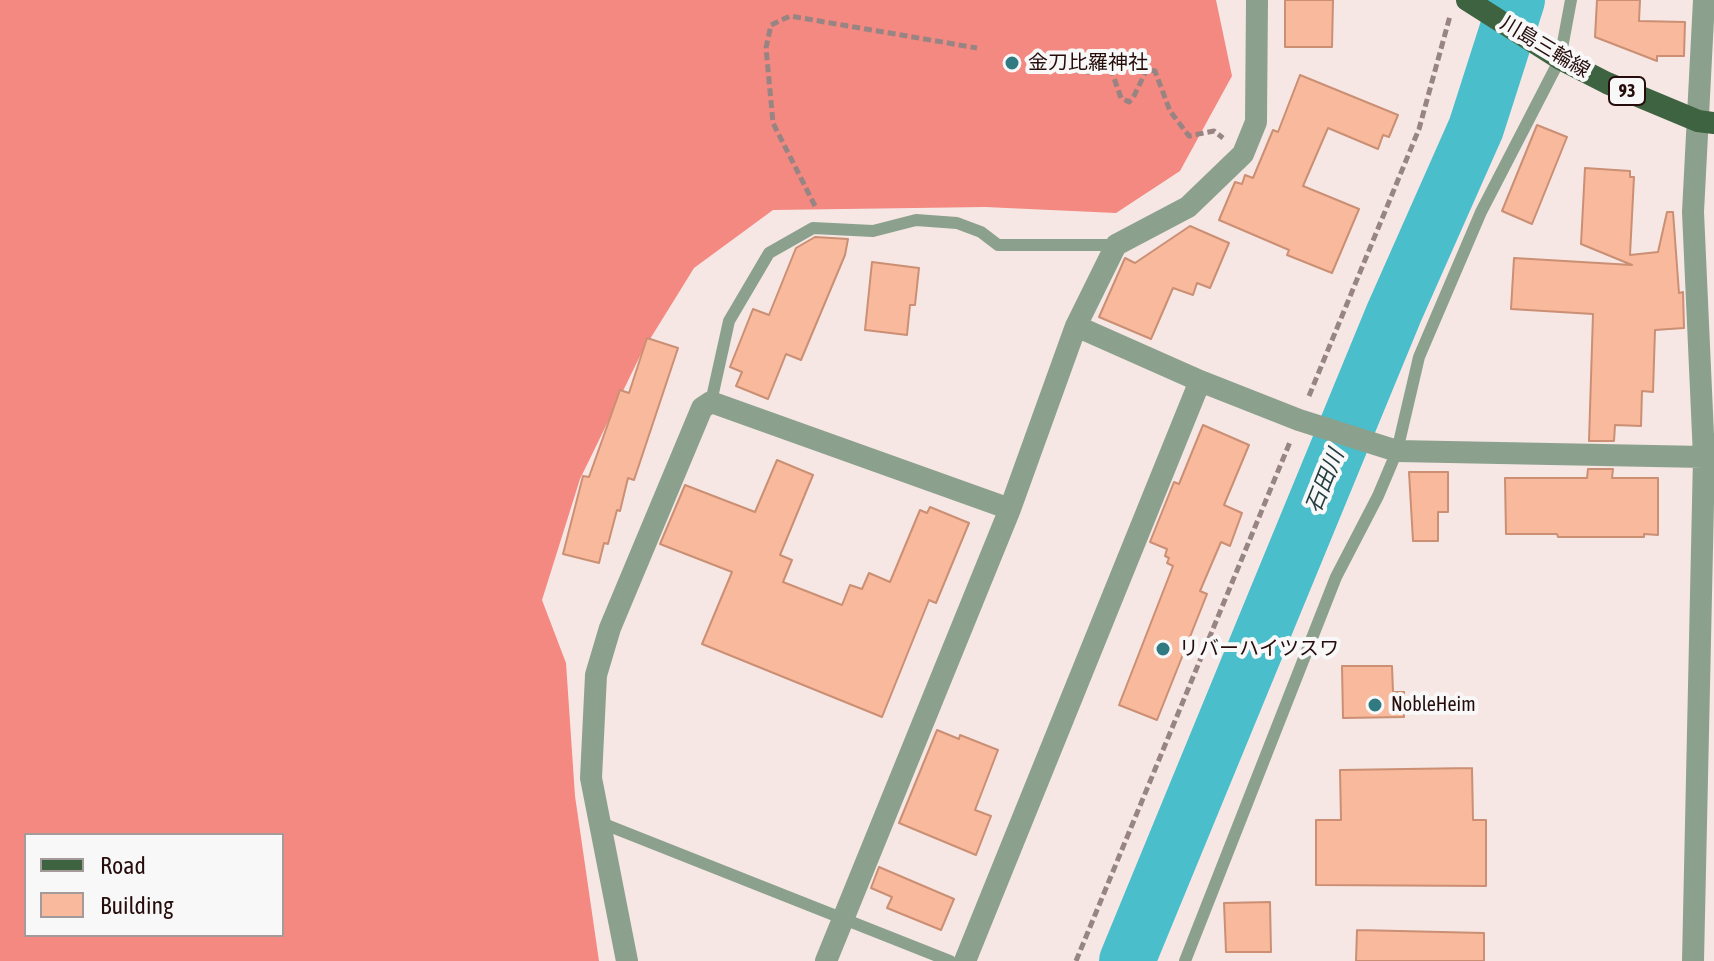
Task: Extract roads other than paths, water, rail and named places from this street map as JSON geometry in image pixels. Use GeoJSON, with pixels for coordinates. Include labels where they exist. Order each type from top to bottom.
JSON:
{"type":"FeatureCollection","features":[{"type":"Feature","properties":{"kind":"main road","name":"川島三輪線"},"geometry":{"type":"LineString","coordinates":[[1459,7],[1607,83],[1706,122]]}},
{"type":"Feature","properties":{"kind":"street"},"geometry":{"type":"LineString","coordinates":[[1693,961],[1704,457],[1693,212],[1706,122],[1704,0]]}},
{"type":"Feature","properties":{"kind":"street"},"geometry":{"type":"LineString","coordinates":[[826,961],[1010,509],[1076,326],[1116,245],[1188,207],[1243,154],[1256,122],[1255,3]]}},
{"type":"Feature","properties":{"kind":"street"},"geometry":{"type":"LineString","coordinates":[[1076,326],[1200,381],[1302,421],[1397,451],[1704,457]]}},
{"type":"Feature","properties":{"kind":"street"},"geometry":{"type":"LineString","coordinates":[[965,961],[1200,381]]}},
{"type":"Feature","properties":{"kind":"street"},"geometry":{"type":"LineString","coordinates":[[627,961],[591,778],[596,675],[610,628],[702,408],[711,402],[1010,509]]}},
{"type":"Feature","properties":{"kind":"lane"},"geometry":{"type":"LineString","coordinates":[[1185,961],[1336,577],[1378,496],[1397,451],[1419,357],[1551,54],[1571,0]]}},
{"type":"Feature","properties":{"kind":"lane"},"geometry":{"type":"LineString","coordinates":[[711,402],[729,321],[769,253],[813,228],[873,231],[916,220],[957,223],[981,232],[998,245],[1116,245]]}},
{"type":"Feature","properties":{"kind":"lane"},"geometry":{"type":"LineString","coordinates":[[599,822],[950,961]]}},
{"type":"Feature","properties":{"kind":"waterway","name":"石田川"},"geometry":{"type":"LineString","coordinates":[[1127,961],[1394,313],[1476,128],[1517,0]]}},
{"type":"Feature","properties":{"kind":"place","name":"金刀比羅神社"},"geometry":{"type":"Point","coordinates":[1012,63]}},
{"type":"Feature","properties":{"kind":"place","name":"リバーハイツスワ"},"geometry":{"type":"Point","coordinates":[1163,649]}},
{"type":"Feature","properties":{"kind":"place","name":"NobleHeim"},"geometry":{"type":"Point","coordinates":[1375,705]}}]}
